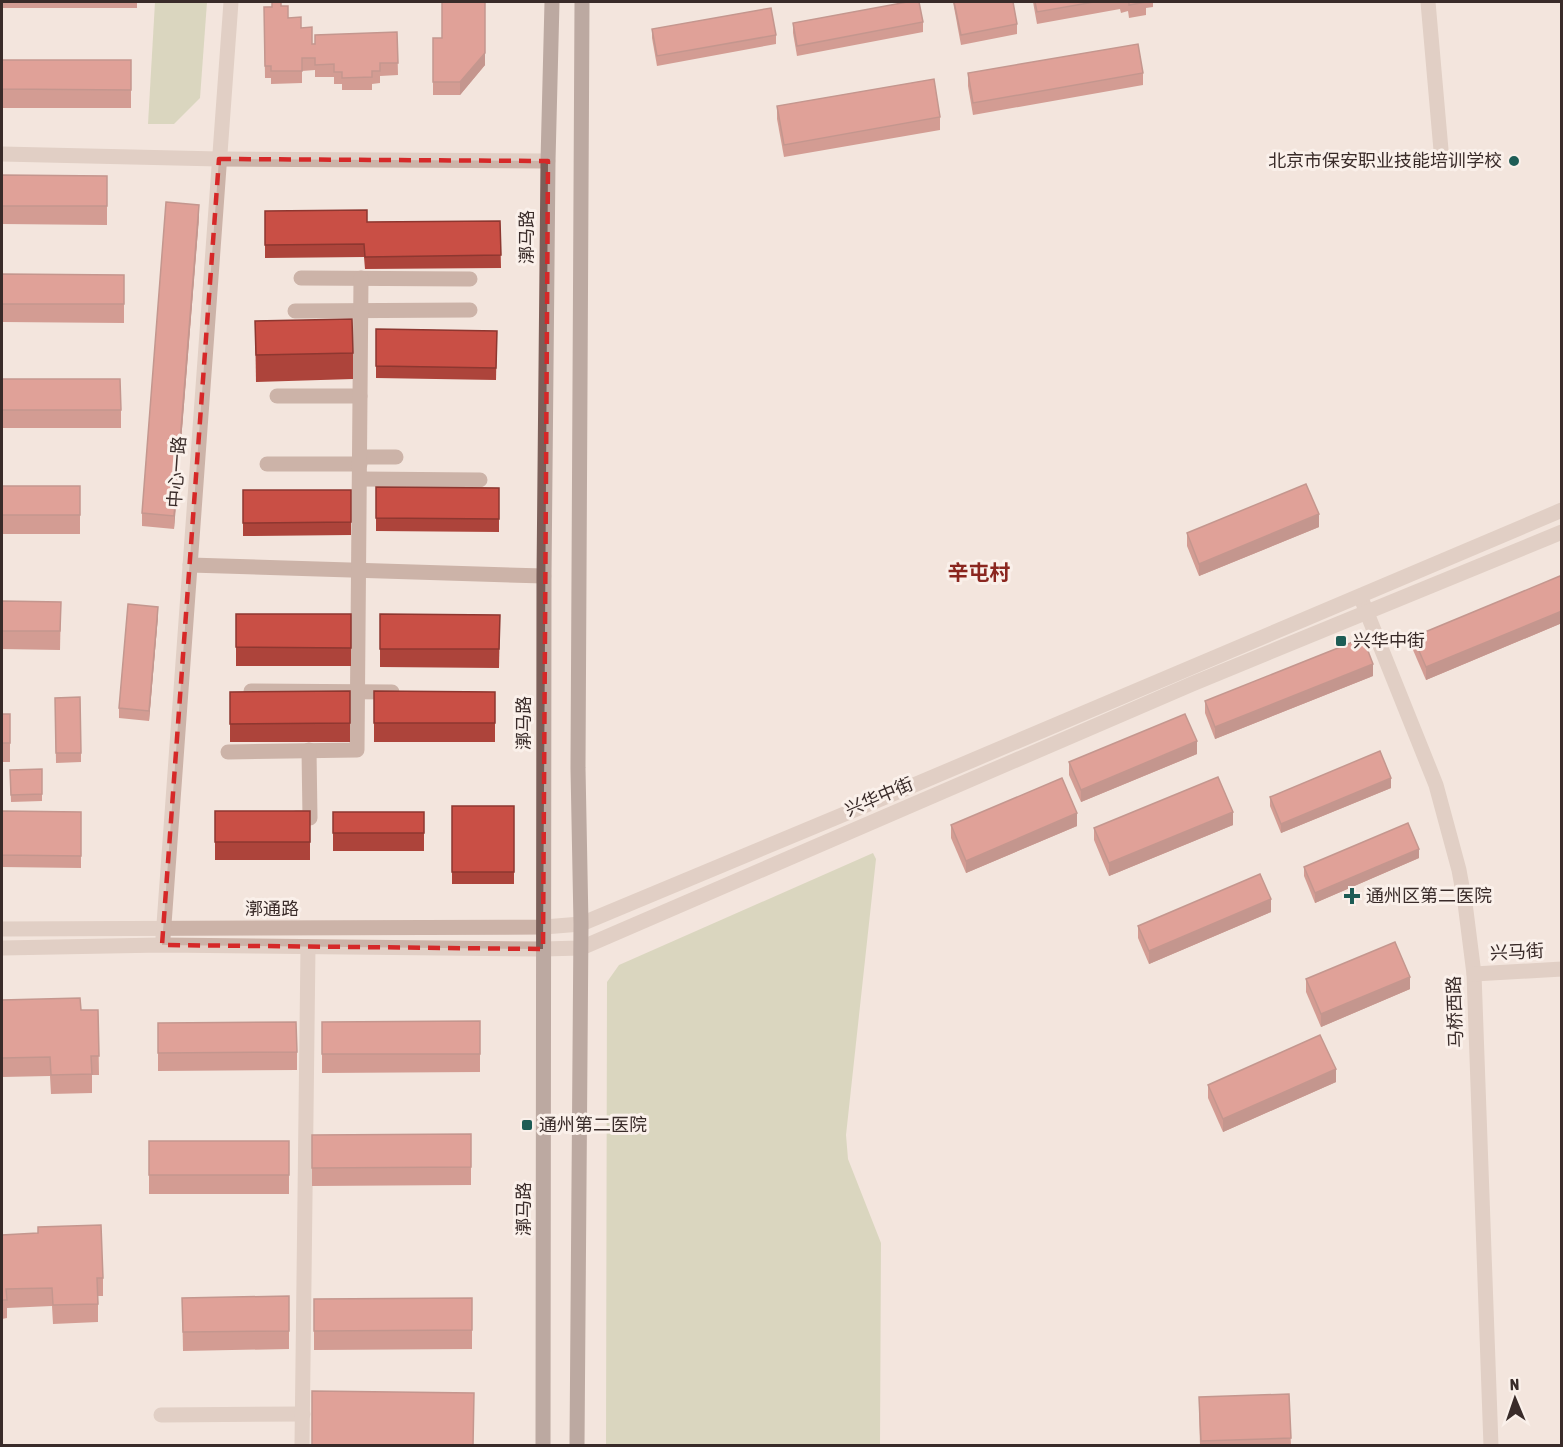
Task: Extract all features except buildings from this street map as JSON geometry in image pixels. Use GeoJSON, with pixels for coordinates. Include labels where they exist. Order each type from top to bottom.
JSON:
{"type":"FeatureCollection","features":[{"type":"Feature","properties":{"kind":"main road","name":"漷马路"},"geometry":{"type":"LineString","coordinates":[[543,1446],[544,576],[552,2]]}},
{"type":"Feature","properties":{"kind":"main road"},"geometry":{"type":"LineString","coordinates":[[576,1446],[581,924],[578,756],[582,2]]}},
{"type":"Feature","properties":{"kind":"street","name":"中心一路"},"geometry":{"type":"LineString","coordinates":[[162,945],[231,2]]}},
{"type":"Feature","properties":{"kind":"street"},"geometry":{"type":"LineString","coordinates":[[1428,2],[1441,150]]}},
{"type":"Feature","properties":{"kind":"street"},"geometry":{"type":"LineString","coordinates":[[2,154],[219,159],[548,161]]}},
{"type":"Feature","properties":{"kind":"street"},"geometry":{"type":"LineString","coordinates":[[301,278],[470,279]]}},
{"type":"Feature","properties":{"kind":"street"},"geometry":{"type":"LineString","coordinates":[[228,752],[357,750],[362,278]]}},
{"type":"Feature","properties":{"kind":"street"},"geometry":{"type":"LineString","coordinates":[[295,311],[470,310]]}},
{"type":"Feature","properties":{"kind":"street"},"geometry":{"type":"LineString","coordinates":[[277,396],[360,396]]}},
{"type":"Feature","properties":{"kind":"street"},"geometry":{"type":"LineString","coordinates":[[360,467],[396,457]]}},
{"type":"Feature","properties":{"kind":"street"},"geometry":{"type":"LineString","coordinates":[[267,464],[360,467],[480,480]]}},
{"type":"Feature","properties":{"kind":"street","name":"兴华中街"},"geometry":{"type":"LineString","coordinates":[[544,927],[581,924],[1562,510]]}},
{"type":"Feature","properties":{"kind":"street","name":"兴华中街"},"geometry":{"type":"LineString","coordinates":[[543,949],[580,948],[1009,762],[1562,532]]}},
{"type":"Feature","properties":{"kind":"street"},"geometry":{"type":"LineString","coordinates":[[190,565],[544,576]]}},
{"type":"Feature","properties":{"kind":"street","name":"马桥西路"},"geometry":{"type":"LineString","coordinates":[[1360,595],[1436,785],[1452,837],[1465,903],[1474,974],[1491,1446]]}},
{"type":"Feature","properties":{"kind":"street"},"geometry":{"type":"LineString","coordinates":[[251,691],[402,692]]}},
{"type":"Feature","properties":{"kind":"street"},"geometry":{"type":"LineString","coordinates":[[286,818],[310,818],[309,750]]}},
{"type":"Feature","properties":{"kind":"street","name":"漷通路"},"geometry":{"type":"LineString","coordinates":[[2,929],[544,927]]}},
{"type":"Feature","properties":{"kind":"street","name":"漷通路"},"geometry":{"type":"LineString","coordinates":[[2,948],[162,945],[543,949]]}},
{"type":"Feature","properties":{"kind":"street"},"geometry":{"type":"LineString","coordinates":[[302,1446],[308,947]]}},
{"type":"Feature","properties":{"kind":"street","name":"兴马街"},"geometry":{"type":"LineString","coordinates":[[1474,974],[1562,969]]}},
{"type":"Feature","properties":{"kind":"street"},"geometry":{"type":"LineString","coordinates":[[161,1415],[303,1414]]}},
{"type":"Feature","properties":{"kind":"highlighted area"},"geometry":{"type":"Polygon","coordinates":[[[219,159],[548,161],[543,949],[162,945],[219,159]]]}},
{"type":"Feature","properties":{"kind":"green space"},"geometry":{"type":"Polygon","coordinates":[[[155,2],[207,2],[200,98],[174,124],[148,124],[155,2]]]}},
{"type":"Feature","properties":{"kind":"green space"},"geometry":{"type":"Polygon","coordinates":[[[873,853],[876,859],[846,1135],[848,1159],[881,1243],[880,1445],[606,1445],[607,982],[619,965],[873,853]]]}},
{"type":"Feature","properties":{"kind":"place","name":"北京市保安职业技能培训学校"},"geometry":{"type":"Point","coordinates":[1514,161]}},
{"type":"Feature","properties":{"kind":"place","name":"兴华中街"},"geometry":{"type":"Point","coordinates":[1341,641]}},
{"type":"Feature","properties":{"kind":"place","name":"通州区第二医院"},"geometry":{"type":"Point","coordinates":[1352,896]}},
{"type":"Feature","properties":{"kind":"place","name":"通州第二医院"},"geometry":{"type":"Point","coordinates":[527,1125]}},
{"type":"Feature","properties":{"kind":"district","name":"辛屯村"},"geometry":{"type":"Point","coordinates":[979,573]}}]}
